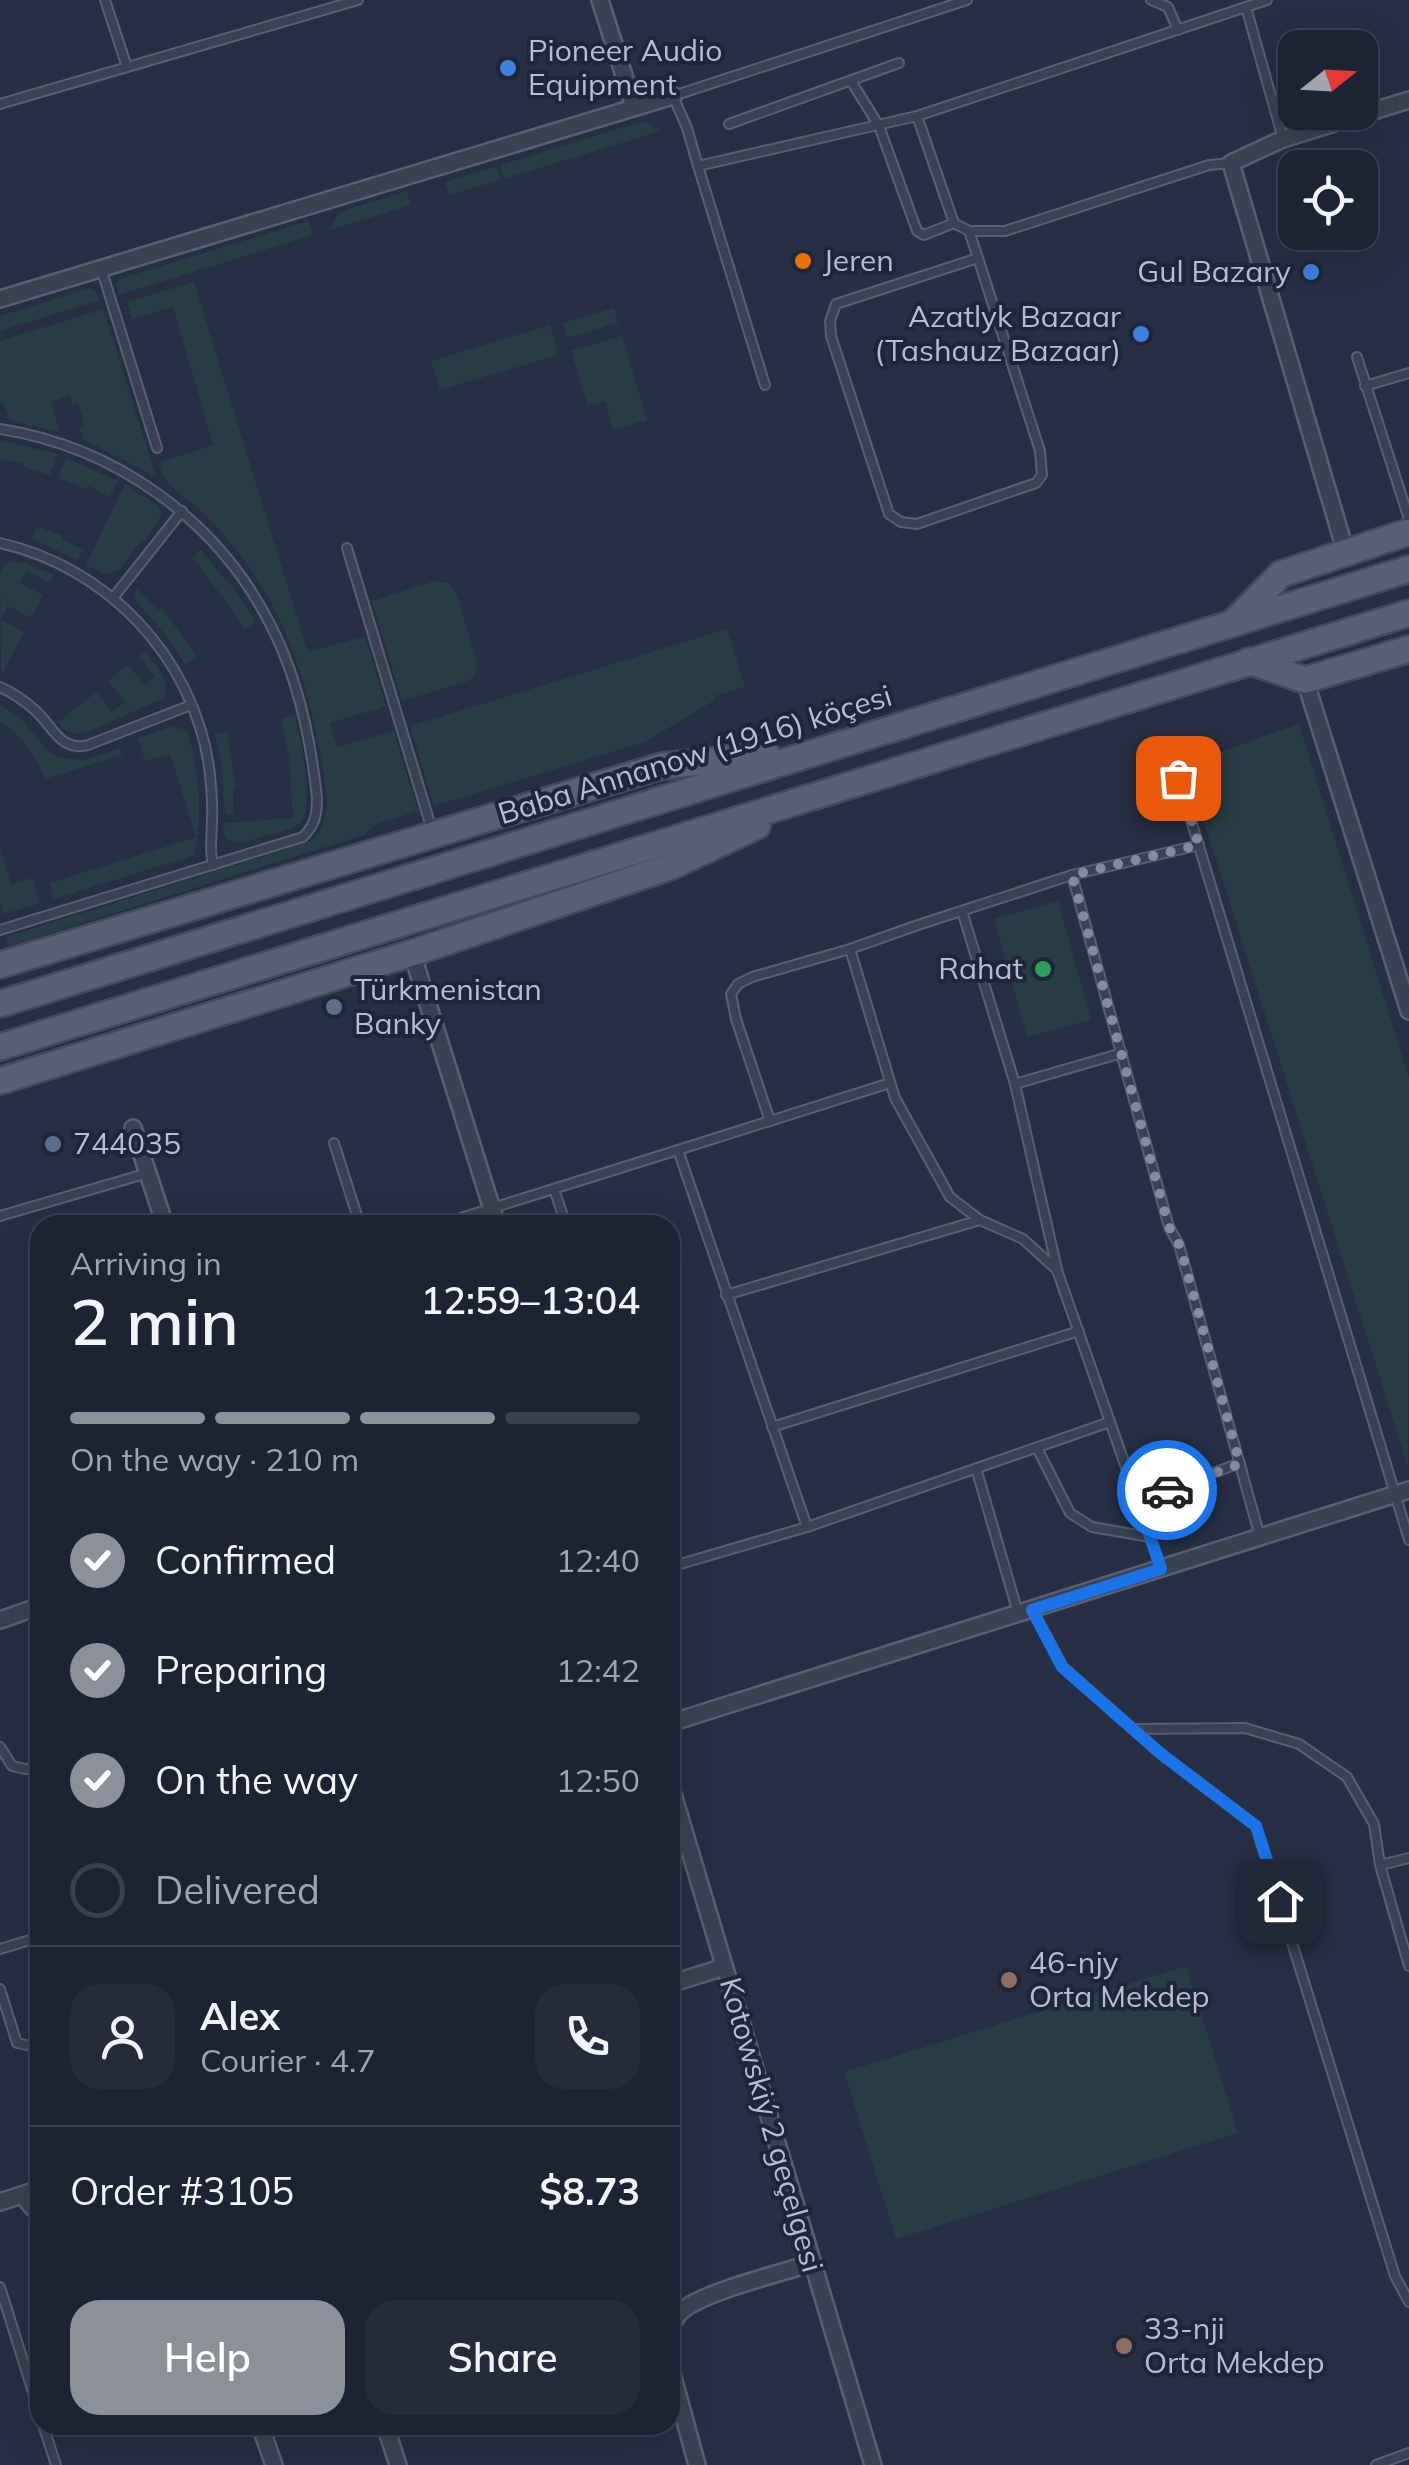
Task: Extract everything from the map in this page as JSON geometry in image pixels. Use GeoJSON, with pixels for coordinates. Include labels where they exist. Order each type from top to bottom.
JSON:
{"type":"FeatureCollection","features":[{"type":"Feature","properties":{"kind":"main road"},"geometry":{"type":"LineString","coordinates":[[1230,626],[1280,574],[1409,532]]}},
{"type":"Feature","properties":{"kind":"main road","name":"Baba Annanow (1916) köçesi"},"geometry":{"type":"LineString","coordinates":[[0,1004],[1409,569]]}},
{"type":"Feature","properties":{"kind":"main road"},"geometry":{"type":"LineString","coordinates":[[0,1047],[1409,613]]}},
{"type":"Feature","properties":{"kind":"main road"},"geometry":{"type":"LineString","coordinates":[[1249,660],[1305,680],[1409,649]]}},
{"type":"Feature","properties":{"kind":"main road"},"geometry":{"type":"LineString","coordinates":[[0,965],[662,766],[827,748]]}},
{"type":"Feature","properties":{"kind":"main road"},"geometry":{"type":"LineString","coordinates":[[0,1082],[412,953],[672,866],[842,787]]}},
{"type":"Feature","properties":{"kind":"street"},"geometry":{"type":"LineString","coordinates":[[600,0],[634,108]]}},
{"type":"Feature","properties":{"kind":"street"},"geometry":{"type":"LineString","coordinates":[[0,298],[673,96]]}},
{"type":"Feature","properties":{"kind":"street"},"geometry":{"type":"LineString","coordinates":[[1346,553],[1231,162],[1283,139],[1409,100]]}},
{"type":"Feature","properties":{"kind":"street"},"geometry":{"type":"LineString","coordinates":[[1305,680],[1404,977],[1409,1011]]}},
{"type":"Feature","properties":{"kind":"street"},"geometry":{"type":"LineString","coordinates":[[412,953],[494,1215]]}},
{"type":"Feature","properties":{"kind":"street"},"geometry":{"type":"LineString","coordinates":[[134,1128],[162,1215]]}},
{"type":"Feature","properties":{"kind":"street"},"geometry":{"type":"LineString","coordinates":[[680,1721],[1403,1492]]}},
{"type":"Feature","properties":{"kind":"street"},"geometry":{"type":"LineString","coordinates":[[0,1620],[30,1610]]}},
{"type":"Feature","properties":{"kind":"street","name":"Kotowskiý 2 geçelgesi"},"geometry":{"type":"LineString","coordinates":[[680,1818],[873,2465]]}},
{"type":"Feature","properties":{"kind":"street"},"geometry":{"type":"LineString","coordinates":[[680,1981],[724,1966]]}},
{"type":"Feature","properties":{"kind":"street"},"geometry":{"type":"LineString","coordinates":[[0,2202],[30,2192]]}},
{"type":"Feature","properties":{"kind":"street"},"geometry":{"type":"LineString","coordinates":[[22,2194],[30,2204]]}},
{"type":"Feature","properties":{"kind":"street"},"geometry":{"type":"LineString","coordinates":[[680,2307],[812,2263]]}},
{"type":"Feature","properties":{"kind":"street"},"geometry":{"type":"LineString","coordinates":[[680,2313],[707,2298]]}},
{"type":"Feature","properties":{"kind":"street"},"geometry":{"type":"LineString","coordinates":[[680,2407],[694,2464]]}},
{"type":"Feature","properties":{"kind":"street"},"geometry":{"type":"LineString","coordinates":[[264,2435],[274,2465]]}},
{"type":"Feature","properties":{"kind":"street"},"geometry":{"type":"LineString","coordinates":[[389,2435],[398,2465]]}},
{"type":"Feature","properties":{"kind":"lane"},"geometry":{"type":"LineString","coordinates":[[106,0],[127,68]]}},
{"type":"Feature","properties":{"kind":"lane"},"geometry":{"type":"LineString","coordinates":[[0,104],[358,0]]}},
{"type":"Feature","properties":{"kind":"lane"},"geometry":{"type":"LineString","coordinates":[[764,385],[687,128],[673,96],[967,0]]}},
{"type":"Feature","properties":{"kind":"lane"},"geometry":{"type":"LineString","coordinates":[[1151,0],[1167,4],[1178,30]]}},
{"type":"Feature","properties":{"kind":"lane"},"geometry":{"type":"LineString","coordinates":[[698,166],[917,116],[1267,0]]}},
{"type":"Feature","properties":{"kind":"lane"},"geometry":{"type":"LineString","coordinates":[[1246,7],[1283,139]]}},
{"type":"Feature","properties":{"kind":"lane"},"geometry":{"type":"LineString","coordinates":[[730,124],[899,63]]}},
{"type":"Feature","properties":{"kind":"lane"},"geometry":{"type":"LineString","coordinates":[[850,80],[879,126],[917,231],[924,235],[954,223]]}},
{"type":"Feature","properties":{"kind":"lane"},"geometry":{"type":"LineString","coordinates":[[917,116],[954,223],[969,231],[1005,231],[1209,164],[1231,162]]}},
{"type":"Feature","properties":{"kind":"lane"},"geometry":{"type":"LineString","coordinates":[[969,231],[978,258],[1040,451],[1042,475],[1036,482],[916,524],[901,522],[889,514],[831,336],[830,321],[836,304],[978,258]]}},
{"type":"Feature","properties":{"kind":"lane"},"geometry":{"type":"LineString","coordinates":[[101,268],[157,448]]}},
{"type":"Feature","properties":{"kind":"lane"},"geometry":{"type":"LineString","coordinates":[[1357,357],[1409,519]]}},
{"type":"Feature","properties":{"kind":"lane"},"geometry":{"type":"LineString","coordinates":[[1365,386],[1409,373]]}},
{"type":"Feature","properties":{"kind":"lane"},"geometry":{"type":"LineString","coordinates":[[0,429],[53,442],[108,463],[182,511],[228,559],[252,590],[286,660],[317,798],[314,824],[302,837],[0,930]]}},
{"type":"Feature","properties":{"kind":"lane"},"geometry":{"type":"LineString","coordinates":[[1397,483],[1409,480]]}},
{"type":"Feature","properties":{"kind":"lane"},"geometry":{"type":"LineString","coordinates":[[113,598],[182,511]]}},
{"type":"Feature","properties":{"kind":"lane"},"geometry":{"type":"LineString","coordinates":[[0,542],[67,568],[113,598],[158,645],[192,705],[204,739],[213,865]]}},
{"type":"Feature","properties":{"kind":"lane"},"geometry":{"type":"LineString","coordinates":[[348,548],[434,835]]}},
{"type":"Feature","properties":{"kind":"lane"},"geometry":{"type":"LineString","coordinates":[[0,687],[31,707],[61,741],[74,747],[192,705]]}},
{"type":"Feature","properties":{"kind":"lane"},"geometry":{"type":"LineString","coordinates":[[1168,744],[1403,1492],[1409,1540]]}},
{"type":"Feature","properties":{"kind":"lane"},"geometry":{"type":"LineString","coordinates":[[770,1121],[736,1019],[731,994],[738,984],[1072,875],[1199,845]]}},
{"type":"Feature","properties":{"kind":"lane"},"geometry":{"type":"LineString","coordinates":[[1072,875],[1260,1537]]}},
{"type":"Feature","properties":{"kind":"lane"},"geometry":{"type":"LineString","coordinates":[[962,911],[1015,1084],[1057,1270],[1161,1569]]}},
{"type":"Feature","properties":{"kind":"lane"},"geometry":{"type":"LineString","coordinates":[[850,949],[895,1098],[950,1197],[980,1220],[1022,1238],[1057,1270]]}},
{"type":"Feature","properties":{"kind":"lane"},"geometry":{"type":"LineString","coordinates":[[1015,1084],[1122,1054]]}},
{"type":"Feature","properties":{"kind":"lane"},"geometry":{"type":"LineString","coordinates":[[499,1215],[554,1189],[890,1084]]}},
{"type":"Feature","properties":{"kind":"lane"},"geometry":{"type":"LineString","coordinates":[[334,1143],[357,1215]]}},
{"type":"Feature","properties":{"kind":"lane"},"geometry":{"type":"LineString","coordinates":[[678,1150],[807,1527]]}},
{"type":"Feature","properties":{"kind":"lane"},"geometry":{"type":"LineString","coordinates":[[0,1216],[148,1173]]}},
{"type":"Feature","properties":{"kind":"lane"},"geometry":{"type":"LineString","coordinates":[[554,1189],[563,1215]]}},
{"type":"Feature","properties":{"kind":"lane"},"geometry":{"type":"LineString","coordinates":[[726,1295],[980,1220]]}},
{"type":"Feature","properties":{"kind":"lane"},"geometry":{"type":"LineString","coordinates":[[772,1426],[1079,1331]]}},
{"type":"Feature","properties":{"kind":"lane"},"geometry":{"type":"LineString","coordinates":[[680,1563],[807,1527],[1110,1422]]}},
{"type":"Feature","properties":{"kind":"lane"},"geometry":{"type":"LineString","coordinates":[[1037,1448],[1070,1513],[1092,1528],[1150,1536]]}},
{"type":"Feature","properties":{"kind":"lane"},"geometry":{"type":"LineString","coordinates":[[1138,1501],[1240,1464]]}},
{"type":"Feature","properties":{"kind":"lane"},"geometry":{"type":"LineString","coordinates":[[976,1468],[1025,1612],[1062,1667],[1160,1753],[1256,1826],[1395,2276],[1409,2302]]}},
{"type":"Feature","properties":{"kind":"lane"},"geometry":{"type":"LineString","coordinates":[[1133,1730],[1245,1728],[1298,1744],[1348,1777],[1374,1824],[1380,1865],[1409,1966]]}},
{"type":"Feature","properties":{"kind":"lane"},"geometry":{"type":"LineString","coordinates":[[0,1747],[12,1766]]}},
{"type":"Feature","properties":{"kind":"lane"},"geometry":{"type":"LineString","coordinates":[[0,1771],[12,1766],[30,1768]]}},
{"type":"Feature","properties":{"kind":"lane"},"geometry":{"type":"LineString","coordinates":[[1380,1865],[1409,1858]]}},
{"type":"Feature","properties":{"kind":"lane"},"geometry":{"type":"LineString","coordinates":[[0,1949],[30,1940]]}},
{"type":"Feature","properties":{"kind":"lane"},"geometry":{"type":"LineString","coordinates":[[0,1989],[17,2042],[30,2046]]}},
{"type":"Feature","properties":{"kind":"lane"},"geometry":{"type":"LineString","coordinates":[[0,2287],[30,2383]]}},
{"type":"Feature","properties":{"kind":"lane"},"geometry":{"type":"LineString","coordinates":[[46,2435],[56,2465]]}},
{"type":"Feature","properties":{"kind":"lane"},"geometry":{"type":"LineString","coordinates":[[1376,2465],[1409,2452]]}},
{"type":"Feature","properties":{"kind":"green space"},"geometry":{"type":"Polygon","coordinates":[[[644,121],[661,131],[504,179],[500,165],[644,121]]]}},
{"type":"Feature","properties":{"kind":"green space"},"geometry":{"type":"Polygon","coordinates":[[[497,166],[501,180],[449,195],[445,182],[497,166]]]}},
{"type":"Feature","properties":{"kind":"green space"},"geometry":{"type":"Polygon","coordinates":[[[407,191],[411,205],[330,230],[339,212],[407,191]]]}},
{"type":"Feature","properties":{"kind":"green space"},"geometry":{"type":"Polygon","coordinates":[[[308,221],[313,235],[119,295],[119,279],[308,221]]]}},
{"type":"Feature","properties":{"kind":"green space"},"geometry":{"type":"Polygon","coordinates":[[[194,282],[308,652],[365,636],[386,706],[330,723],[337,747],[394,731],[418,811],[376,824],[364,835],[9,946],[6,937],[309,842],[325,817],[325,785],[317,735],[302,677],[281,622],[234,547],[168,483],[160,462],[213,445],[173,307],[132,319],[127,302],[194,282]]]}},
{"type":"Feature","properties":{"kind":"green space"},"geometry":{"type":"Polygon","coordinates":[[[90,288],[100,300],[0,331],[0,316],[90,288]]]}},
{"type":"Feature","properties":{"kind":"green space"},"geometry":{"type":"Polygon","coordinates":[[[614,308],[618,323],[567,338],[563,323],[614,308]]]}},
{"type":"Feature","properties":{"kind":"green space"},"geometry":{"type":"Polygon","coordinates":[[[103,309],[156,477],[83,439],[80,428],[85,426],[78,403],[72,404],[70,396],[51,402],[60,433],[10,420],[0,401],[0,341],[103,309]]]}},
{"type":"Feature","properties":{"kind":"green space"},"geometry":{"type":"Polygon","coordinates":[[[550,325],[558,355],[440,390],[431,361],[550,325]]]}},
{"type":"Feature","properties":{"kind":"green space"},"geometry":{"type":"Polygon","coordinates":[[[622,336],[647,420],[613,430],[605,401],[588,406],[571,351],[622,336]]]}},
{"type":"Feature","properties":{"kind":"green space"},"geometry":{"type":"Polygon","coordinates":[[[0,440],[58,454],[50,475],[24,467],[24,463],[0,459],[0,440]]]}},
{"type":"Feature","properties":{"kind":"green space"},"geometry":{"type":"Polygon","coordinates":[[[66,458],[118,481],[110,497],[89,486],[86,489],[58,478],[66,458]]]}},
{"type":"Feature","properties":{"kind":"green space"},"geometry":{"type":"Polygon","coordinates":[[[125,484],[158,506],[162,514],[119,570],[105,574],[86,565],[125,484]]]}},
{"type":"Feature","properties":{"kind":"green space"},"geometry":{"type":"Polygon","coordinates":[[[37,526],[63,536],[62,539],[83,550],[78,560],[32,539],[37,526]]]}},
{"type":"Feature","properties":{"kind":"green space"},"geometry":{"type":"Polygon","coordinates":[[[200,550],[256,622],[244,629],[192,558],[200,550]]]}},
{"type":"Feature","properties":{"kind":"green space"},"geometry":{"type":"Polygon","coordinates":[[[11,561],[54,575],[50,583],[26,571],[20,583],[43,595],[31,618],[8,606],[1,619],[24,632],[1,676],[0,576],[11,561]]]}},
{"type":"Feature","properties":{"kind":"green space"},"geometry":{"type":"Polygon","coordinates":[[[435,581],[448,583],[457,594],[476,672],[468,681],[402,701],[372,601],[435,581]]]}},
{"type":"Feature","properties":{"kind":"green space"},"geometry":{"type":"Polygon","coordinates":[[[137,589],[158,610],[162,608],[197,657],[185,664],[137,602],[137,589]]]}},
{"type":"Feature","properties":{"kind":"green space"},"geometry":{"type":"Polygon","coordinates":[[[727,629],[745,687],[714,696],[715,700],[645,742],[434,806],[410,726],[727,629]]]}},
{"type":"Feature","properties":{"kind":"green space"},"geometry":{"type":"Polygon","coordinates":[[[145,651],[164,679],[164,698],[88,732],[72,732],[58,723],[96,692],[112,712],[125,702],[108,681],[128,665],[145,685],[155,677],[139,656],[145,651]]]}},
{"type":"Feature","properties":{"kind":"green space"},"geometry":{"type":"Polygon","coordinates":[[[0,704],[60,758],[85,760],[120,748],[122,755],[45,779],[27,746],[0,721],[0,704]]]}},
{"type":"Feature","properties":{"kind":"green space"},"geometry":{"type":"Polygon","coordinates":[[[295,715],[306,772],[304,816],[299,824],[285,831],[233,842],[225,836],[224,823],[293,818],[289,757],[281,719],[295,715]]]}},
{"type":"Feature","properties":{"kind":"green space"},"geometry":{"type":"Polygon","coordinates":[[[1299,724],[1409,1078],[1408,1467],[1186,764],[1299,724]]]}},
{"type":"Feature","properties":{"kind":"green space"},"geometry":{"type":"Polygon","coordinates":[[[174,726],[187,731],[195,761],[199,824],[195,855],[54,899],[50,883],[196,837],[170,754],[145,761],[138,738],[174,726]]]}},
{"type":"Feature","properties":{"kind":"green space"},"geometry":{"type":"Polygon","coordinates":[[[227,731],[236,789],[233,814],[225,814],[215,734],[227,731]]]}},
{"type":"Feature","properties":{"kind":"green space"},"geometry":{"type":"Polygon","coordinates":[[[0,847],[11,884],[32,878],[40,903],[4,914],[0,902],[0,847]]]}},
{"type":"Feature","properties":{"kind":"green space","name":"Rahat"},"geometry":{"type":"Polygon","coordinates":[[[1058,901],[1091,1020],[1027,1037],[994,919],[1058,901]]]}},
{"type":"Feature","properties":{"kind":"green space"},"geometry":{"type":"Polygon","coordinates":[[[1186,1966],[1238,2133],[896,2239],[844,2072],[1186,1966]]]}},
{"type":"Feature","properties":{"kind":"way so far"},"geometry":{"type":"LineString","coordinates":[[1167,1490],[1240,1464],[1180,1246],[1169,1227],[1072,875],[1199,845],[1178,778]]}},
{"type":"Feature","properties":{"kind":"place","name":"Pioneer Audio Equipment"},"geometry":{"type":"Point","coordinates":[508,68]}},
{"type":"Feature","properties":{"kind":"place","name":"Jeren"},"geometry":{"type":"Point","coordinates":[803,261]}},
{"type":"Feature","properties":{"kind":"place","name":"Gul Bazary"},"geometry":{"type":"Point","coordinates":[1311,272]}},
{"type":"Feature","properties":{"kind":"place","name":"Azatlyk Bazaar (Tashauz Bazaar)"},"geometry":{"type":"Point","coordinates":[1141,334]}},
{"type":"Feature","properties":{"kind":"place","name":"Rahat"},"geometry":{"type":"Point","coordinates":[1043,969]}},
{"type":"Feature","properties":{"kind":"place","name":"Türkmenistan Banky"},"geometry":{"type":"Point","coordinates":[334,1007]}},
{"type":"Feature","properties":{"kind":"place","name":"744035"},"geometry":{"type":"Point","coordinates":[53,1144]}},
{"type":"Feature","properties":{"kind":"place","name":"46-njy Orta Mekdep"},"geometry":{"type":"Point","coordinates":[1009,1980]}},
{"type":"Feature","properties":{"kind":"place","name":"33-nji Orta Mekdep"},"geometry":{"type":"Point","coordinates":[1124,2346]}},
{"type":"Feature","properties":{"kind":"route"},"geometry":{"type":"LineString","coordinates":[[1167,1490],[1138,1501],[1161,1569],[1032,1610],[1062,1667],[1160,1753],[1256,1826],[1280,1901]]}}]}
